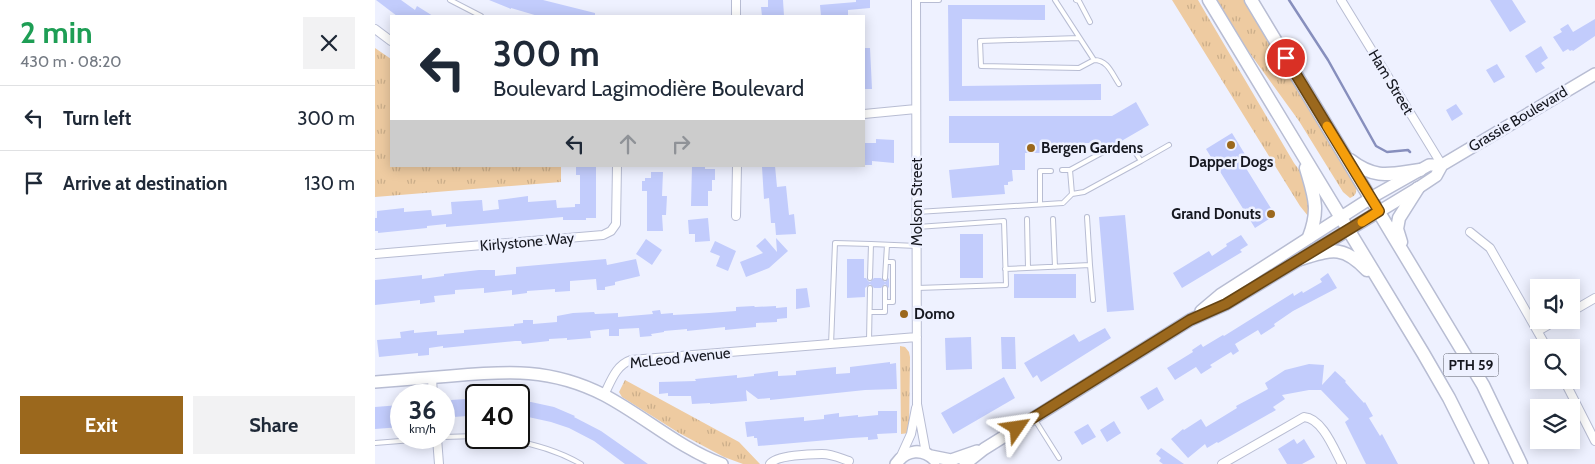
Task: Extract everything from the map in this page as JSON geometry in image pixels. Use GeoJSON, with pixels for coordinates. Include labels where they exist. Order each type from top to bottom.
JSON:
{"type":"FeatureCollection","features":[{"type":"Feature","properties":{"kind":"main road","name":"PTH 59"},"geometry":{"type":"LineString","coordinates":[[1209,0],[1449,398],[1482,464]]}},
{"type":"Feature","properties":{"kind":"main road","name":"PTH 59"},"geometry":{"type":"LineString","coordinates":[[1251,0],[1483,385],[1521,464]]}},
{"type":"Feature","properties":{"kind":"main road"},"geometry":{"type":"LineString","coordinates":[[1300,149],[1315,206],[1316,218],[1309,237]]}},
{"type":"Feature","properties":{"kind":"main road"},"geometry":{"type":"LineString","coordinates":[[1343,153],[1355,164],[1371,173],[1387,174],[1420,170]]}},
{"type":"Feature","properties":{"kind":"main road"},"geometry":{"type":"LineString","coordinates":[[1413,269],[1397,229],[1399,218],[1418,188]]}},
{"type":"Feature","properties":{"kind":"main road"},"geometry":{"type":"LineString","coordinates":[[1300,258],[1328,250],[1350,254],[1380,283]]}},
{"type":"Feature","properties":{"kind":"street"},"geometry":{"type":"LineString","coordinates":[[736,0],[736,15]]}},
{"type":"Feature","properties":{"kind":"street","name":"Molson Street"},"geometry":{"type":"LineString","coordinates":[[897,463],[911,434],[917,404],[916,0]]}},
{"type":"Feature","properties":{"kind":"street","name":"Ham Street"},"geometry":{"type":"LineString","coordinates":[[1341,0],[1442,165]]}},
{"type":"Feature","properties":{"kind":"street"},"geometry":{"type":"LineString","coordinates":[[375,29],[390,39]]}},
{"type":"Feature","properties":{"kind":"street","name":"Grassie Boulevard"},"geometry":{"type":"LineString","coordinates":[[965,464],[984,449],[1190,320],[1226,304],[1418,188],[1436,176],[1442,165],[1595,74]]}},
{"type":"Feature","properties":{"kind":"street"},"geometry":{"type":"LineString","coordinates":[[865,114],[916,109]]}},
{"type":"Feature","properties":{"kind":"street","name":"Grassie Boulevard"},"geometry":{"type":"LineString","coordinates":[[1190,320],[1220,294],[1340,217],[1429,165],[1442,165]]}},
{"type":"Feature","properties":{"kind":"street","name":"Kirlystone Way"},"geometry":{"type":"LineString","coordinates":[[375,254],[603,235],[611,231],[617,224],[617,167]]}},
{"type":"Feature","properties":{"kind":"street"},"geometry":{"type":"LineString","coordinates":[[736,216],[737,167]]}},
{"type":"Feature","properties":{"kind":"street"},"geometry":{"type":"LineString","coordinates":[[1470,232],[1490,248],[1542,339]]}},
{"type":"Feature","properties":{"kind":"street"},"geometry":{"type":"LineString","coordinates":[[1580,307],[1595,298]]}},
{"type":"Feature","properties":{"kind":"street","name":"McLeod Avenue"},"geometry":{"type":"LineString","coordinates":[[604,395],[619,367],[631,360],[917,337]]}},
{"type":"Feature","properties":{"kind":"street"},"geometry":{"type":"LineString","coordinates":[[375,382],[503,371],[533,373],[571,381],[604,395],[692,450],[722,464]]}},
{"type":"Feature","properties":{"kind":"street"},"geometry":{"type":"LineString","coordinates":[[432,378],[432,384]]}},
{"type":"Feature","properties":{"kind":"street"},"geometry":{"type":"LineString","coordinates":[[1568,389],[1595,442]]}},
{"type":"Feature","properties":{"kind":"street","name":"Molson Street"},"geometry":{"type":"LineString","coordinates":[[917,404],[931,458]]}},
{"type":"Feature","properties":{"kind":"street"},"geometry":{"type":"LineString","coordinates":[[1223,464],[1304,417],[1311,417],[1320,425],[1343,464]]}},
{"type":"Feature","properties":{"kind":"street"},"geometry":{"type":"LineString","coordinates":[[438,449],[439,464]]}},
{"type":"Feature","properties":{"kind":"street","name":"Grassie Boulevard"},"geometry":{"type":"LineString","coordinates":[[897,463],[910,452],[931,458],[951,460],[984,449]]}},
{"type":"Feature","properties":{"kind":"street"},"geometry":{"type":"LineString","coordinates":[[770,464],[779,457],[823,454],[849,461]]}},
{"type":"Feature","properties":{"kind":"lane"},"geometry":{"type":"LineString","coordinates":[[450,0],[479,15]]}},
{"type":"Feature","properties":{"kind":"lane"},"geometry":{"type":"LineString","coordinates":[[916,0],[939,0]]}},
{"type":"Feature","properties":{"kind":"lane"},"geometry":{"type":"LineString","coordinates":[[1055,0],[1094,60]]}},
{"type":"Feature","properties":{"kind":"lane"},"geometry":{"type":"LineString","coordinates":[[1076,0],[1079,1],[1090,22]]}},
{"type":"Feature","properties":{"kind":"lane"},"geometry":{"type":"LineString","coordinates":[[1079,38],[980,41],[981,66],[1079,68],[1094,60],[1101,60],[1105,62],[1119,84]]}},
{"type":"Feature","properties":{"kind":"lane"},"geometry":{"type":"LineString","coordinates":[[917,212],[1063,202],[1072,194],[1084,192],[1169,145]]}},
{"type":"Feature","properties":{"kind":"lane"},"geometry":{"type":"LineString","coordinates":[[1062,170],[1070,170],[1105,151],[1133,149],[1141,161]]}},
{"type":"Feature","properties":{"kind":"lane"},"geometry":{"type":"LineString","coordinates":[[1070,170],[1072,194]]}},
{"type":"Feature","properties":{"kind":"lane"},"geometry":{"type":"LineString","coordinates":[[1040,204],[1040,171],[1051,171]]}},
{"type":"Feature","properties":{"kind":"lane"},"geometry":{"type":"LineString","coordinates":[[1087,217],[1093,300]]}},
{"type":"Feature","properties":{"kind":"lane"},"geometry":{"type":"LineString","coordinates":[[1027,219],[1028,268]]}},
{"type":"Feature","properties":{"kind":"lane"},"geometry":{"type":"LineString","coordinates":[[1053,219],[1055,267]]}},
{"type":"Feature","properties":{"kind":"lane"},"geometry":{"type":"LineString","coordinates":[[917,227],[1004,221],[1005,269],[1005,285],[917,288]]}},
{"type":"Feature","properties":{"kind":"lane"},"geometry":{"type":"LineString","coordinates":[[831,345],[835,243],[917,246]]}},
{"type":"Feature","properties":{"kind":"lane"},"geometry":{"type":"LineString","coordinates":[[871,244],[871,278]]}},
{"type":"Feature","properties":{"kind":"lane"},"geometry":{"type":"LineString","coordinates":[[885,278],[887,244]]}},
{"type":"Feature","properties":{"kind":"lane"},"geometry":{"type":"LineString","coordinates":[[885,302],[893,302],[893,262],[886,262]]}},
{"type":"Feature","properties":{"kind":"lane"},"geometry":{"type":"LineString","coordinates":[[1005,269],[1090,265]]}},
{"type":"Feature","properties":{"kind":"lane"},"geometry":{"type":"LineString","coordinates":[[869,341],[870,288]]}},
{"type":"Feature","properties":{"kind":"lane"},"geometry":{"type":"LineString","coordinates":[[870,312],[885,312],[885,288]]}},
{"type":"Feature","properties":{"kind":"lane"},"geometry":{"type":"LineString","coordinates":[[1034,418],[1059,458]]}},
{"type":"Feature","properties":{"kind":"lane"},"geometry":{"type":"LineString","coordinates":[[375,443],[390,442]]}},
{"type":"Feature","properties":{"kind":"lane"},"geometry":{"type":"LineString","coordinates":[[530,445],[565,455],[581,464]]}},
{"type":"Feature","properties":{"kind":"green space"},"geometry":{"type":"Polygon","coordinates":[[[1172,0],[1198,0],[1294,163],[1303,175],[1312,216],[1308,216],[1300,206],[1172,0]]]}},
{"type":"Feature","properties":{"kind":"green space"},"geometry":{"type":"Polygon","coordinates":[[[1216,0],[1244,0],[1354,182],[1356,192],[1353,197],[1350,198],[1343,192],[1299,121],[1246,48],[1216,0]]]}},
{"type":"Feature","properties":{"kind":"green space"},"geometry":{"type":"Polygon","coordinates":[[[375,48],[390,58],[390,167],[561,167],[561,182],[375,197],[375,48]]]}},
{"type":"Feature","properties":{"kind":"green space"},"geometry":{"type":"Polygon","coordinates":[[[900,346],[905,347],[910,357],[909,433],[901,434],[900,346]]]}},
{"type":"Feature","properties":{"kind":"green space"},"geometry":{"type":"Polygon","coordinates":[[[625,380],[739,442],[760,464],[743,464],[724,457],[679,433],[622,397],[619,392],[625,380]]]}},
{"type":"Feature","properties":{"kind":"building"},"geometry":{"type":"Polygon","coordinates":[[[376,0],[401,0],[415,10],[417,6],[431,15],[396,15],[376,0]]]}},
{"type":"Feature","properties":{"kind":"building"},"geometry":{"type":"Polygon","coordinates":[[[489,0],[543,0],[595,13],[595,15],[535,15],[511,9],[489,0]]]}},
{"type":"Feature","properties":{"kind":"building"},"geometry":{"type":"Polygon","coordinates":[[[768,0],[783,0],[784,15],[762,15],[761,7],[768,7],[768,0]]]}},
{"type":"Feature","properties":{"kind":"building"},"geometry":{"type":"Polygon","coordinates":[[[856,0],[870,0],[870,8],[848,10],[848,15],[821,15],[820,5],[856,2],[856,0]]]}},
{"type":"Feature","properties":{"kind":"building"},"geometry":{"type":"Polygon","coordinates":[[[1490,0],[1512,0],[1526,22],[1510,32],[1490,0]]]}},
{"type":"Feature","properties":{"kind":"building"},"geometry":{"type":"Polygon","coordinates":[[[948,5],[1045,5],[1045,20],[962,19],[962,86],[1101,84],[1101,100],[949,101],[948,5]]]}},
{"type":"Feature","properties":{"kind":"building"},"geometry":{"type":"Polygon","coordinates":[[[1595,19],[1595,36],[1573,51],[1568,49],[1563,52],[1553,37],[1562,32],[1560,29],[1568,24],[1573,32],[1595,19]]]}},
{"type":"Feature","properties":{"kind":"building"},"geometry":{"type":"Polygon","coordinates":[[[1541,46],[1548,58],[1541,63],[1545,68],[1536,73],[1525,56],[1541,46]]]}},
{"type":"Feature","properties":{"kind":"building"},"geometry":{"type":"Polygon","coordinates":[[[865,48],[870,48],[872,89],[865,89],[865,48]]]}},
{"type":"Feature","properties":{"kind":"building"},"geometry":{"type":"Polygon","coordinates":[[[1497,64],[1505,77],[1494,83],[1486,70],[1497,64]]]}},
{"type":"Feature","properties":{"kind":"building","name":"Bergen Gardens"},"geometry":{"type":"Polygon","coordinates":[[[1136,102],[1149,125],[1118,143],[1063,143],[1063,153],[1025,153],[1025,170],[1012,170],[1013,181],[1008,182],[1008,185],[1004,185],[1005,194],[952,198],[949,170],[999,165],[999,143],[949,143],[949,116],[1112,116],[1136,102]]]}},
{"type":"Feature","properties":{"kind":"building"},"geometry":{"type":"Polygon","coordinates":[[[1456,104],[1463,114],[1452,121],[1446,110],[1456,104]]]}},
{"type":"Feature","properties":{"kind":"building"},"geometry":{"type":"Polygon","coordinates":[[[1232,133],[1246,156],[1244,165],[1272,210],[1269,219],[1255,228],[1206,149],[1232,133]]]}},
{"type":"Feature","properties":{"kind":"building"},"geometry":{"type":"Polygon","coordinates":[[[876,139],[894,140],[894,163],[872,161],[872,165],[865,165],[865,143],[876,143],[876,139]]]}},
{"type":"Feature","properties":{"kind":"building"},"geometry":{"type":"Polygon","coordinates":[[[576,167],[596,167],[596,218],[563,220],[563,217],[446,227],[446,224],[378,233],[378,231],[375,231],[377,211],[404,208],[404,212],[431,210],[432,216],[452,214],[451,202],[482,200],[483,211],[499,209],[498,200],[528,196],[528,202],[556,200],[557,208],[575,207],[575,204],[580,204],[580,175],[576,175],[576,167]]]}},
{"type":"Feature","properties":{"kind":"building"},"geometry":{"type":"Polygon","coordinates":[[[692,167],[715,169],[712,191],[708,191],[708,206],[691,206],[692,167]]]}},
{"type":"Feature","properties":{"kind":"building"},"geometry":{"type":"Polygon","coordinates":[[[762,167],[775,167],[777,187],[786,186],[789,215],[794,214],[796,234],[776,235],[775,223],[771,223],[769,198],[764,199],[762,167]]]}},
{"type":"Feature","properties":{"kind":"building"},"geometry":{"type":"Polygon","coordinates":[[[651,172],[663,172],[662,196],[667,196],[666,215],[662,215],[663,231],[647,231],[647,191],[642,191],[642,181],[645,181],[645,178],[651,178],[651,172]]]}},
{"type":"Feature","properties":{"kind":"building"},"geometry":{"type":"Polygon","coordinates":[[[1125,215],[1134,310],[1107,312],[1099,217],[1125,215]]]}},
{"type":"Feature","properties":{"kind":"building"},"geometry":{"type":"Polygon","coordinates":[[[708,218],[710,241],[695,242],[695,234],[689,234],[688,220],[708,218]]]}},
{"type":"Feature","properties":{"kind":"building"},"geometry":{"type":"Polygon","coordinates":[[[960,234],[983,234],[983,278],[960,278],[960,234]]]}},
{"type":"Feature","properties":{"kind":"building"},"geometry":{"type":"Polygon","coordinates":[[[1241,235],[1248,245],[1240,250],[1242,252],[1182,288],[1173,273],[1209,251],[1212,256],[1227,246],[1226,244],[1241,235]]]}},
{"type":"Feature","properties":{"kind":"building"},"geometry":{"type":"Polygon","coordinates":[[[765,238],[777,252],[776,238],[788,251],[769,268],[746,277],[740,262],[763,253],[756,246],[765,238]]]}},
{"type":"Feature","properties":{"kind":"building"},"geometry":{"type":"Polygon","coordinates":[[[646,239],[662,250],[652,265],[636,254],[646,239]]]}},
{"type":"Feature","properties":{"kind":"building"},"geometry":{"type":"Polygon","coordinates":[[[715,241],[736,251],[728,271],[716,266],[720,256],[710,252],[715,241]]]}},
{"type":"Feature","properties":{"kind":"building"},"geometry":{"type":"Polygon","coordinates":[[[606,259],[607,265],[636,259],[640,276],[615,282],[615,285],[605,287],[605,290],[597,290],[596,279],[570,281],[570,291],[555,292],[555,289],[527,291],[527,293],[512,295],[512,290],[484,293],[484,288],[455,290],[455,294],[434,296],[435,302],[420,304],[420,300],[375,305],[375,280],[422,275],[422,279],[444,276],[444,274],[479,270],[495,270],[495,276],[516,274],[516,267],[606,259]]]}},
{"type":"Feature","properties":{"kind":"building"},"geometry":{"type":"Polygon","coordinates":[[[847,259],[864,259],[864,278],[870,282],[874,278],[881,278],[885,282],[889,278],[889,288],[885,284],[881,288],[874,288],[870,284],[865,288],[865,297],[847,298],[847,259]]]}},
{"type":"Feature","properties":{"kind":"building"},"geometry":{"type":"Polygon","coordinates":[[[1328,273],[1337,288],[1293,311],[1261,335],[1258,330],[1235,344],[1239,351],[1233,355],[1231,352],[1210,365],[1212,367],[1201,374],[1196,367],[1175,380],[1167,368],[1193,352],[1192,350],[1201,344],[1203,347],[1293,293],[1294,296],[1302,291],[1303,293],[1322,282],[1320,279],[1328,273]]]}},
{"type":"Feature","properties":{"kind":"building"},"geometry":{"type":"Polygon","coordinates":[[[1014,274],[1076,274],[1076,298],[1014,298],[1014,274]]]}},
{"type":"Feature","properties":{"kind":"building"},"geometry":{"type":"Polygon","coordinates":[[[807,288],[810,307],[796,309],[796,289],[807,288]]]}},
{"type":"Feature","properties":{"kind":"building"},"geometry":{"type":"Polygon","coordinates":[[[736,307],[787,307],[787,318],[777,319],[777,322],[756,323],[756,327],[725,330],[725,327],[687,331],[687,329],[664,331],[651,334],[652,336],[640,337],[639,328],[619,329],[619,336],[609,336],[609,329],[590,331],[591,338],[549,339],[549,341],[522,344],[521,341],[515,341],[443,348],[443,346],[429,348],[429,355],[418,356],[418,353],[379,357],[377,340],[401,338],[400,332],[414,330],[414,333],[437,331],[437,335],[464,333],[464,330],[514,326],[514,324],[523,323],[523,320],[533,320],[533,324],[557,322],[557,316],[573,313],[618,313],[618,317],[653,314],[652,311],[660,310],[661,314],[673,313],[673,315],[736,311],[736,307]]]}},
{"type":"Feature","properties":{"kind":"building"},"geometry":{"type":"Polygon","coordinates":[[[1105,328],[1111,338],[1041,382],[1037,375],[1033,378],[1024,363],[1074,334],[1079,342],[1105,328]]]}},
{"type":"Feature","properties":{"kind":"building"},"geometry":{"type":"Polygon","coordinates":[[[971,337],[972,369],[946,370],[945,338],[971,337]]]}},
{"type":"Feature","properties":{"kind":"building"},"geometry":{"type":"Polygon","coordinates":[[[1001,337],[1015,337],[1016,369],[1002,369],[1001,337]]]}},
{"type":"Feature","properties":{"kind":"building"},"geometry":{"type":"Polygon","coordinates":[[[890,362],[890,364],[896,363],[897,389],[865,390],[770,400],[770,398],[758,399],[746,390],[747,401],[710,404],[692,404],[691,396],[668,396],[668,393],[659,394],[659,382],[696,381],[695,379],[737,375],[737,378],[778,371],[778,376],[796,375],[796,371],[836,367],[836,374],[850,373],[850,367],[890,362]]]}},
{"type":"Feature","properties":{"kind":"building"},"geometry":{"type":"Polygon","coordinates":[[[1309,364],[1324,365],[1322,385],[1335,371],[1365,402],[1373,416],[1369,418],[1380,436],[1382,434],[1398,464],[1366,464],[1345,422],[1349,419],[1321,390],[1309,390],[1282,395],[1285,399],[1273,407],[1276,410],[1218,443],[1207,448],[1205,444],[1188,458],[1171,439],[1183,429],[1201,419],[1206,427],[1237,408],[1236,406],[1268,389],[1265,383],[1285,370],[1309,364]]]}},
{"type":"Feature","properties":{"kind":"building"},"geometry":{"type":"Polygon","coordinates":[[[1004,377],[1015,398],[953,434],[941,413],[1004,377]]]}},
{"type":"Feature","properties":{"kind":"building"},"geometry":{"type":"Polygon","coordinates":[[[1157,387],[1164,400],[1148,410],[1140,397],[1157,387]]]}},
{"type":"Feature","properties":{"kind":"building"},"geometry":{"type":"Polygon","coordinates":[[[465,399],[465,416],[455,417],[455,400],[465,399]]]}},
{"type":"Feature","properties":{"kind":"building"},"geometry":{"type":"Polygon","coordinates":[[[530,402],[554,407],[575,416],[601,431],[648,464],[625,464],[594,441],[569,428],[530,417],[530,402]]]}},
{"type":"Feature","properties":{"kind":"building"},"geometry":{"type":"Polygon","coordinates":[[[390,406],[390,428],[375,429],[375,407],[390,406]]]}},
{"type":"Feature","properties":{"kind":"building"},"geometry":{"type":"Polygon","coordinates":[[[878,411],[897,411],[897,433],[877,434],[878,439],[868,440],[868,437],[758,446],[757,438],[754,438],[754,436],[747,437],[745,422],[804,417],[804,421],[824,419],[824,415],[839,413],[839,417],[858,415],[858,417],[878,415],[878,411]]]}},
{"type":"Feature","properties":{"kind":"building"},"geometry":{"type":"Polygon","coordinates":[[[1114,421],[1121,433],[1107,442],[1100,430],[1114,421]]]}},
{"type":"Feature","properties":{"kind":"building"},"geometry":{"type":"Polygon","coordinates":[[[1088,424],[1096,437],[1082,445],[1074,432],[1088,424]]]}},
{"type":"Feature","properties":{"kind":"building"},"geometry":{"type":"Polygon","coordinates":[[[1294,439],[1297,444],[1304,439],[1315,457],[1302,464],[1287,464],[1278,449],[1294,439]]]}},
{"type":"Feature","properties":{"kind":"building"},"geometry":{"type":"Polygon","coordinates":[[[1161,448],[1184,464],[1163,464],[1159,461],[1161,458],[1156,454],[1161,448]]]}},
{"type":"Feature","properties":{"kind":"waterway"},"geometry":{"type":"LineString","coordinates":[[1289,0],[1328,60],[1376,146],[1387,152],[1408,150],[1410,152]]}},
{"type":"Feature","properties":{"kind":"slow traffic"},"geometry":{"type":"LineString","coordinates":[[1327,126],[1379,211],[1362,222]]}},
{"type":"Feature","properties":{"kind":"place","name":"Dapper Dogs"},"geometry":{"type":"Point","coordinates":[1231,145]}},
{"type":"Feature","properties":{"kind":"place","name":"Bergen Gardens"},"geometry":{"type":"Point","coordinates":[1031,148]}},
{"type":"Feature","properties":{"kind":"place","name":"Grand Donuts"},"geometry":{"type":"Point","coordinates":[1271,214]}},
{"type":"Feature","properties":{"kind":"place","name":"Domo"},"geometry":{"type":"Point","coordinates":[904,314]}},
{"type":"Feature","properties":{"kind":"route"},"geometry":{"type":"LineString","coordinates":[[1017,428],[1190,320],[1226,304],[1379,211],[1286,58]]}}]}
